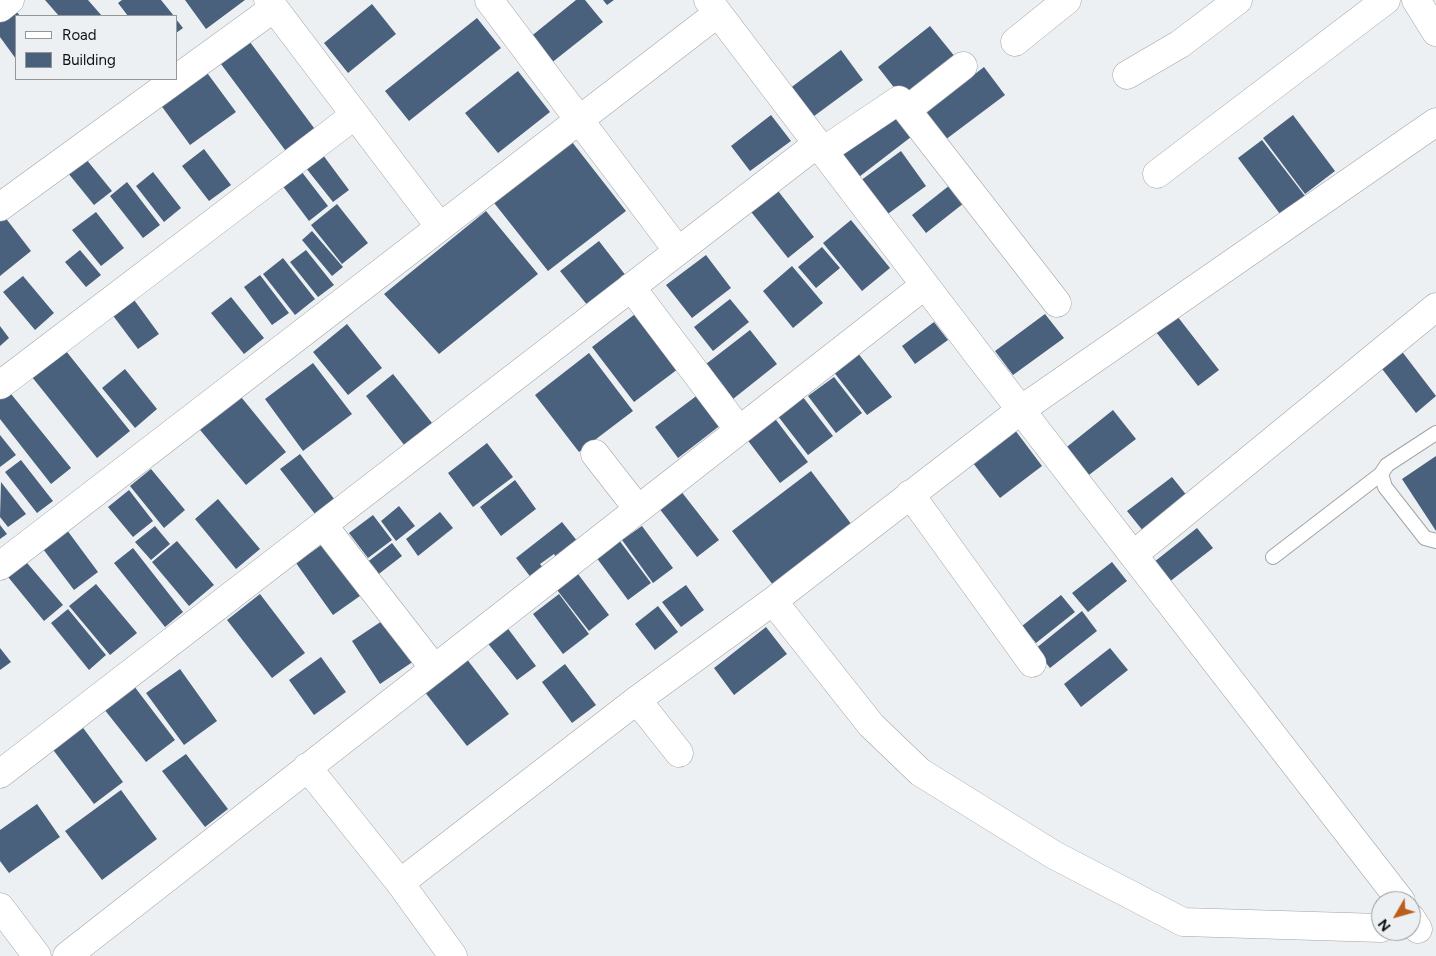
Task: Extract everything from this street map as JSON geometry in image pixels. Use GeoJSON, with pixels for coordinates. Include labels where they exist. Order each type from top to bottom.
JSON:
{"type":"FeatureCollection","features":[{"type":"Feature","properties":{"kind":"street"},"geometry":{"type":"LineString","coordinates":[[0,8],[10,0]]}},
{"type":"Feature","properties":{"kind":"street"},"geometry":{"type":"LineString","coordinates":[[489,0],[678,251]]}},
{"type":"Feature","properties":{"kind":"street"},"geometry":{"type":"LineString","coordinates":[[1014,42],[1067,0]]}},
{"type":"Feature","properties":{"kind":"street"},"geometry":{"type":"LineString","coordinates":[[1128,75],[1180,44],[1238,0]]}},
{"type":"Feature","properties":{"kind":"street"},"geometry":{"type":"LineString","coordinates":[[1157,174],[1386,0]]}},
{"type":"Feature","properties":{"kind":"street"},"geometry":{"type":"LineString","coordinates":[[1416,0],[1436,32]]}},
{"type":"Feature","properties":{"kind":"street"},"geometry":{"type":"LineString","coordinates":[[178,74],[271,4],[440,227]]}},
{"type":"Feature","properties":{"kind":"street"},"geometry":{"type":"LineString","coordinates":[[0,566],[579,120],[713,6],[925,285],[1393,891]]}},
{"type":"Feature","properties":{"kind":"street"},"geometry":{"type":"LineString","coordinates":[[908,109],[963,66]]}},
{"type":"Feature","properties":{"kind":"street"},"geometry":{"type":"LineString","coordinates":[[0,208],[170,80]]}},
{"type":"Feature","properties":{"kind":"street"},"geometry":{"type":"LineString","coordinates":[[0,774],[678,251],[820,148],[899,100],[908,109],[1057,304]]}},
{"type":"Feature","properties":{"kind":"street"},"geometry":{"type":"LineString","coordinates":[[0,384],[355,115]]}},
{"type":"Feature","properties":{"kind":"street"},"geometry":{"type":"LineString","coordinates":[[400,883],[637,700],[773,602],[1022,409],[1436,122]]}},
{"type":"Feature","properties":{"kind":"street"},"geometry":{"type":"LineString","coordinates":[[67,956],[925,285]]}},
{"type":"Feature","properties":{"kind":"street"},"geometry":{"type":"LineString","coordinates":[[631,287],[739,430]]}},
{"type":"Feature","properties":{"kind":"street"},"geometry":{"type":"LineString","coordinates":[[1133,555],[1436,307]]}},
{"type":"Feature","properties":{"kind":"street"},"geometry":{"type":"LineString","coordinates":[[595,454],[638,509]]}},
{"type":"Feature","properties":{"kind":"street"},"geometry":{"type":"LineString","coordinates":[[910,494],[1032,663]]}},
{"type":"Feature","properties":{"kind":"street"},"geometry":{"type":"LineString","coordinates":[[323,525],[434,668]]}},
{"type":"Feature","properties":{"kind":"street"},"geometry":{"type":"LineString","coordinates":[[773,602],[871,725],[920,772],[1054,855],[1184,922],[1371,928]]}},
{"type":"Feature","properties":{"kind":"street"},"geometry":{"type":"LineString","coordinates":[[637,700],[679,753]]}},
{"type":"Feature","properties":{"kind":"street"},"geometry":{"type":"LineString","coordinates":[[307,767],[400,883],[453,956]]}},
{"type":"Feature","properties":{"kind":"street"},"geometry":{"type":"LineString","coordinates":[[0,907],[37,956]]}},
{"type":"Feature","properties":{"kind":"lane"},"geometry":{"type":"LineString","coordinates":[[1273,557],[1381,474],[1387,466],[1436,433]]}},
{"type":"Feature","properties":{"kind":"lane"},"geometry":{"type":"LineString","coordinates":[[1381,474],[1385,486],[1425,538],[1436,542]]}},
{"type":"Feature","properties":{"kind":"building"},"geometry":{"type":"Polygon","coordinates":[[[45,0],[88,0],[101,15],[58,15],[45,0]]]}},
{"type":"Feature","properties":{"kind":"building"},"geometry":{"type":"Polygon","coordinates":[[[122,0],[161,0],[173,15],[127,15],[118,3],[122,0]]]}},
{"type":"Feature","properties":{"kind":"building"},"geometry":{"type":"Polygon","coordinates":[[[185,0],[245,0],[206,29],[185,0]]]}},
{"type":"Feature","properties":{"kind":"building"},"geometry":{"type":"Polygon","coordinates":[[[576,0],[585,0],[603,22],[550,64],[529,38],[576,0]]]}},
{"type":"Feature","properties":{"kind":"building"},"geometry":{"type":"Polygon","coordinates":[[[603,0],[614,0],[607,5],[603,0]]]}},
{"type":"Feature","properties":{"kind":"building"},"geometry":{"type":"Polygon","coordinates":[[[10,3],[19,15],[15,15],[15,58],[0,37],[0,10],[10,3]]]}},
{"type":"Feature","properties":{"kind":"building"},"geometry":{"type":"Polygon","coordinates":[[[372,4],[396,34],[348,73],[324,43],[372,4]]]}},
{"type":"Feature","properties":{"kind":"building"},"geometry":{"type":"Polygon","coordinates":[[[477,18],[501,48],[409,121],[385,91],[477,18]]]}},
{"type":"Feature","properties":{"kind":"building"},"geometry":{"type":"Polygon","coordinates":[[[178,22],[183,28],[178,32],[178,22]]]}},
{"type":"Feature","properties":{"kind":"building"},"geometry":{"type":"Polygon","coordinates":[[[930,26],[956,58],[903,99],[878,67],[930,26]]]}},
{"type":"Feature","properties":{"kind":"building"},"geometry":{"type":"Polygon","coordinates":[[[247,38],[317,132],[288,154],[218,60],[247,38]]]}},
{"type":"Feature","properties":{"kind":"building"},"geometry":{"type":"Polygon","coordinates":[[[841,50],[863,80],[806,122],[785,92],[841,50]]]}},
{"type":"Feature","properties":{"kind":"building"},"geometry":{"type":"Polygon","coordinates":[[[984,67],[1005,95],[945,140],[925,112],[984,67]]]}},
{"type":"Feature","properties":{"kind":"building"},"geometry":{"type":"Polygon","coordinates":[[[205,70],[236,112],[190,145],[160,104],[205,70]]]}},
{"type":"Feature","properties":{"kind":"building"},"geometry":{"type":"Polygon","coordinates":[[[518,71],[550,112],[498,153],[465,113],[518,71]]]}},
{"type":"Feature","properties":{"kind":"building"},"geometry":{"type":"Polygon","coordinates":[[[892,112],[911,137],[855,180],[836,155],[892,112]]]}},
{"type":"Feature","properties":{"kind":"building"},"geometry":{"type":"Polygon","coordinates":[[[771,115],[791,141],[750,171],[731,146],[771,115]]]}},
{"type":"Feature","properties":{"kind":"building"},"geometry":{"type":"Polygon","coordinates":[[[1293,115],[1335,171],[1305,194],[1263,138],[1293,115]]]}},
{"type":"Feature","properties":{"kind":"building"},"geometry":{"type":"Polygon","coordinates":[[[565,133],[626,211],[548,271],[487,194],[565,133]]]}},
{"type":"Feature","properties":{"kind":"building"},"geometry":{"type":"Polygon","coordinates":[[[1262,140],[1305,196],[1280,214],[1238,158],[1262,140]]]}},
{"type":"Feature","properties":{"kind":"building"},"geometry":{"type":"Polygon","coordinates":[[[204,149],[231,185],[209,201],[182,166],[204,149]]]}},
{"type":"Feature","properties":{"kind":"building"},"geometry":{"type":"Polygon","coordinates":[[[901,151],[926,186],[885,216],[860,181],[901,151]]]}},
{"type":"Feature","properties":{"kind":"building"},"geometry":{"type":"Polygon","coordinates":[[[323,155],[349,190],[333,202],[306,168],[323,155]]]}},
{"type":"Feature","properties":{"kind":"building"},"geometry":{"type":"Polygon","coordinates":[[[86,159],[112,191],[94,205],[68,173],[86,159]]]}},
{"type":"Feature","properties":{"kind":"building"},"geometry":{"type":"Polygon","coordinates":[[[298,167],[328,206],[309,221],[279,181],[298,167]]]}},
{"type":"Feature","properties":{"kind":"building"},"geometry":{"type":"Polygon","coordinates":[[[153,172],[181,208],[164,222],[136,186],[153,172]]]}},
{"type":"Feature","properties":{"kind":"building"},"geometry":{"type":"Polygon","coordinates":[[[127,182],[160,225],[143,238],[110,196],[127,182]]]}},
{"type":"Feature","properties":{"kind":"building"},"geometry":{"type":"Polygon","coordinates":[[[950,185],[964,203],[926,233],[912,215],[950,185]]]}},
{"type":"Feature","properties":{"kind":"building"},"geometry":{"type":"Polygon","coordinates":[[[775,187],[814,237],[788,258],[748,208],[775,187]]]}},
{"type":"Feature","properties":{"kind":"building"},"geometry":{"type":"Polygon","coordinates":[[[337,204],[368,243],[342,264],[311,225],[337,204]]]}},
{"type":"Feature","properties":{"kind":"building"},"geometry":{"type":"Polygon","coordinates":[[[486,211],[538,274],[439,354],[384,294],[486,211]]]}},
{"type":"Feature","properties":{"kind":"building"},"geometry":{"type":"Polygon","coordinates":[[[96,212],[124,248],[101,266],[72,230],[96,212]]]}},
{"type":"Feature","properties":{"kind":"building"},"geometry":{"type":"Polygon","coordinates":[[[0,213],[31,251],[0,276],[0,213]]]}},
{"type":"Feature","properties":{"kind":"building"},"geometry":{"type":"Polygon","coordinates":[[[851,220],[890,268],[862,291],[823,243],[851,220]]]}},
{"type":"Feature","properties":{"kind":"building"},"geometry":{"type":"Polygon","coordinates":[[[312,231],[343,267],[332,276],[302,240],[312,231]]]}},
{"type":"Feature","properties":{"kind":"building"},"geometry":{"type":"Polygon","coordinates":[[[599,241],[630,281],[592,311],[560,271],[599,241]]]}},
{"type":"Feature","properties":{"kind":"building"},"geometry":{"type":"Polygon","coordinates":[[[822,247],[840,268],[816,288],[798,267],[822,247]]]}},
{"type":"Feature","properties":{"kind":"building"},"geometry":{"type":"Polygon","coordinates":[[[80,250],[101,275],[86,287],[65,262],[80,250]]]}},
{"type":"Feature","properties":{"kind":"building"},"geometry":{"type":"Polygon","coordinates":[[[306,250],[334,285],[318,297],[290,262],[306,250]]]}},
{"type":"Feature","properties":{"kind":"building"},"geometry":{"type":"Polygon","coordinates":[[[706,255],[731,288],[692,318],[666,285],[706,255]]]}},
{"type":"Feature","properties":{"kind":"building"},"geometry":{"type":"Polygon","coordinates":[[[283,258],[315,299],[295,315],[263,274],[283,258]]]}},
{"type":"Feature","properties":{"kind":"building"},"geometry":{"type":"Polygon","coordinates":[[[792,266],[823,303],[793,328],[763,291],[792,266]]]}},
{"type":"Feature","properties":{"kind":"building"},"geometry":{"type":"Polygon","coordinates":[[[260,275],[289,313],[272,325],[244,287],[260,275]]]}},
{"type":"Feature","properties":{"kind":"building"},"geometry":{"type":"Polygon","coordinates":[[[23,276],[54,313],[35,330],[3,292],[23,276]]]}},
{"type":"Feature","properties":{"kind":"building"},"geometry":{"type":"Polygon","coordinates":[[[129,293],[159,334],[138,349],[108,309],[129,293]]]}},
{"type":"Feature","properties":{"kind":"building"},"geometry":{"type":"Polygon","coordinates":[[[231,297],[264,338],[244,354],[211,313],[231,297]]]}},
{"type":"Feature","properties":{"kind":"building"},"geometry":{"type":"Polygon","coordinates":[[[730,299],[749,322],[713,351],[694,327],[730,299]]]}},
{"type":"Feature","properties":{"kind":"building"},"geometry":{"type":"Polygon","coordinates":[[[639,311],[682,366],[634,402],[592,347],[639,311]]]}},
{"type":"Feature","properties":{"kind":"building"},"geometry":{"type":"Polygon","coordinates":[[[1174,312],[1219,370],[1198,386],[1153,328],[1174,312]]]}},
{"type":"Feature","properties":{"kind":"building"},"geometry":{"type":"Polygon","coordinates":[[[1045,314],[1064,338],[1013,375],[995,351],[1045,314]]]}},
{"type":"Feature","properties":{"kind":"building"},"geometry":{"type":"Polygon","coordinates":[[[934,322],[948,340],[915,364],[902,346],[934,322]]]}},
{"type":"Feature","properties":{"kind":"building"},"geometry":{"type":"Polygon","coordinates":[[[347,324],[382,368],[348,395],[313,352],[347,324]]]}},
{"type":"Feature","properties":{"kind":"building"},"geometry":{"type":"Polygon","coordinates":[[[0,326],[9,338],[0,346],[0,326]]]}},
{"type":"Feature","properties":{"kind":"building"},"geometry":{"type":"Polygon","coordinates":[[[750,330],[777,364],[733,399],[706,364],[750,330]]]}},
{"type":"Feature","properties":{"kind":"building"},"geometry":{"type":"Polygon","coordinates":[[[1397,345],[1436,396],[1416,413],[1376,361],[1397,345]]]}},
{"type":"Feature","properties":{"kind":"building"},"geometry":{"type":"Polygon","coordinates":[[[854,348],[892,397],[867,415],[830,367],[854,348]]]}},
{"type":"Feature","properties":{"kind":"building"},"geometry":{"type":"Polygon","coordinates":[[[66,351],[130,431],[97,458],[32,377],[66,351]]]}},
{"type":"Feature","properties":{"kind":"building"},"geometry":{"type":"Polygon","coordinates":[[[589,353],[633,411],[579,452],[535,395],[589,353]]]}},
{"type":"Feature","properties":{"kind":"building"},"geometry":{"type":"Polygon","coordinates":[[[313,363],[352,414],[303,451],[265,399],[313,363]]]}},
{"type":"Feature","properties":{"kind":"building"},"geometry":{"type":"Polygon","coordinates":[[[125,369],[157,409],[135,428],[102,388],[125,369]]]}},
{"type":"Feature","properties":{"kind":"building"},"geometry":{"type":"Polygon","coordinates":[[[393,374],[440,433],[412,455],[366,396],[393,374]]]}},
{"type":"Feature","properties":{"kind":"building"},"geometry":{"type":"Polygon","coordinates":[[[834,377],[862,413],[836,433],[808,396],[834,377]]]}},
{"type":"Feature","properties":{"kind":"building"},"geometry":{"type":"Polygon","coordinates":[[[3,384],[71,468],[51,484],[0,419],[0,386],[3,384]]]}},
{"type":"Feature","properties":{"kind":"building"},"geometry":{"type":"Polygon","coordinates":[[[237,392],[286,452],[246,485],[196,425],[237,392]]]}},
{"type":"Feature","properties":{"kind":"building"},"geometry":{"type":"Polygon","coordinates":[[[799,392],[833,436],[808,455],[774,411],[799,392]]]}},
{"type":"Feature","properties":{"kind":"building"},"geometry":{"type":"Polygon","coordinates":[[[699,394],[722,424],[678,458],[655,427],[699,394]]]}},
{"type":"Feature","properties":{"kind":"building"},"geometry":{"type":"Polygon","coordinates":[[[1113,410],[1136,439],[1085,478],[1063,450],[1113,410]]]}},
{"type":"Feature","properties":{"kind":"building"},"geometry":{"type":"Polygon","coordinates":[[[773,416],[808,462],[780,483],[746,438],[773,416]]]}},
{"type":"Feature","properties":{"kind":"building"},"geometry":{"type":"Polygon","coordinates":[[[1015,430],[1042,466],[1000,498],[973,463],[1015,430]]]}},
{"type":"Feature","properties":{"kind":"building"},"geometry":{"type":"Polygon","coordinates":[[[0,435],[16,455],[0,467],[0,435]]]}},
{"type":"Feature","properties":{"kind":"building"},"geometry":{"type":"Polygon","coordinates":[[[487,443],[513,477],[473,507],[448,473],[487,443]]]}},
{"type":"Feature","properties":{"kind":"building"},"geometry":{"type":"Polygon","coordinates":[[[300,454],[341,508],[322,523],[280,469],[300,454]]]}},
{"type":"Feature","properties":{"kind":"building"},"geometry":{"type":"Polygon","coordinates":[[[1436,456],[1436,531],[1402,479],[1436,456]]]}},
{"type":"Feature","properties":{"kind":"building"},"geometry":{"type":"Polygon","coordinates":[[[21,460],[53,501],[37,513],[5,472],[21,460]]]}},
{"type":"Feature","properties":{"kind":"building"},"geometry":{"type":"Polygon","coordinates":[[[151,469],[185,510],[164,528],[130,486],[151,469]]]}},
{"type":"Feature","properties":{"kind":"building"},"geometry":{"type":"Polygon","coordinates":[[[811,471],[852,525],[773,585],[732,531],[811,471]]]}},
{"type":"Feature","properties":{"kind":"building"},"geometry":{"type":"Polygon","coordinates":[[[1172,477],[1192,502],[1148,537],[1127,511],[1172,477]]]}},
{"type":"Feature","properties":{"kind":"building"},"geometry":{"type":"Polygon","coordinates":[[[515,480],[536,509],[501,536],[480,507],[515,480]]]}},
{"type":"Feature","properties":{"kind":"building"},"geometry":{"type":"Polygon","coordinates":[[[1,482],[26,514],[8,527],[0,517],[1,482]]]}},
{"type":"Feature","properties":{"kind":"building"},"geometry":{"type":"Polygon","coordinates":[[[677,486],[719,540],[697,557],[655,503],[677,486]]]}},
{"type":"Feature","properties":{"kind":"building"},"geometry":{"type":"Polygon","coordinates":[[[129,490],[153,521],[133,537],[108,507],[129,490]]]}},
{"type":"Feature","properties":{"kind":"building"},"geometry":{"type":"Polygon","coordinates":[[[218,499],[260,549],[236,569],[195,519],[218,499]]]}},
{"type":"Feature","properties":{"kind":"building"},"geometry":{"type":"Polygon","coordinates":[[[399,506],[415,526],[396,541],[381,521],[399,506]]]}},
{"type":"Feature","properties":{"kind":"building"},"geometry":{"type":"Polygon","coordinates":[[[440,512],[453,528],[418,556],[406,539],[440,512]]]}},
{"type":"Feature","properties":{"kind":"building"},"geometry":{"type":"Polygon","coordinates":[[[373,515],[392,540],[368,558],[349,533],[373,515]]]}},
{"type":"Feature","properties":{"kind":"building"},"geometry":{"type":"Polygon","coordinates":[[[562,522],[578,542],[557,559],[554,554],[540,564],[544,569],[532,579],[516,558],[562,522]]]}},
{"type":"Feature","properties":{"kind":"building"},"geometry":{"type":"Polygon","coordinates":[[[0,525],[7,534],[0,539],[0,525]]]}},
{"type":"Feature","properties":{"kind":"building"},"geometry":{"type":"Polygon","coordinates":[[[64,526],[98,572],[74,590],[40,545],[64,526]]]}},
{"type":"Feature","properties":{"kind":"building"},"geometry":{"type":"Polygon","coordinates":[[[155,526],[170,544],[151,560],[135,542],[155,526]]]}},
{"type":"Feature","properties":{"kind":"building"},"geometry":{"type":"Polygon","coordinates":[[[642,526],[673,568],[653,583],[622,540],[642,526]]]}},
{"type":"Feature","properties":{"kind":"building"},"geometry":{"type":"Polygon","coordinates":[[[1197,528],[1213,548],[1164,586],[1149,566],[1197,528]]]}},
{"type":"Feature","properties":{"kind":"building"},"geometry":{"type":"Polygon","coordinates":[[[330,539],[367,591],[333,615],[296,563],[330,539]]]}},
{"type":"Feature","properties":{"kind":"building"},"geometry":{"type":"Polygon","coordinates":[[[619,540],[651,583],[628,600],[596,557],[619,540]]]}},
{"type":"Feature","properties":{"kind":"building"},"geometry":{"type":"Polygon","coordinates":[[[177,541],[214,585],[189,606],[152,562],[177,541]]]}},
{"type":"Feature","properties":{"kind":"building"},"geometry":{"type":"Polygon","coordinates":[[[392,543],[402,556],[371,580],[361,567],[392,543]]]}},
{"type":"Feature","properties":{"kind":"building"},"geometry":{"type":"Polygon","coordinates":[[[133,548],[183,612],[165,627],[114,563],[133,548]]]}},
{"type":"Feature","properties":{"kind":"building"},"geometry":{"type":"Polygon","coordinates":[[[22,557],[63,605],[44,621],[4,572],[22,557]]]}},
{"type":"Feature","properties":{"kind":"building"},"geometry":{"type":"Polygon","coordinates":[[[1112,562],[1127,581],[1088,612],[1072,593],[1112,562]]]}},
{"type":"Feature","properties":{"kind":"building"},"geometry":{"type":"Polygon","coordinates":[[[575,570],[609,615],[589,631],[554,586],[575,570]]]}},
{"type":"Feature","properties":{"kind":"building"},"geometry":{"type":"Polygon","coordinates":[[[96,584],[137,633],[110,655],[69,606],[96,584]]]}},
{"type":"Feature","properties":{"kind":"building"},"geometry":{"type":"Polygon","coordinates":[[[686,585],[704,610],[681,627],[662,602],[686,585]]]}},
{"type":"Feature","properties":{"kind":"building"},"geometry":{"type":"Polygon","coordinates":[[[260,594],[305,653],[272,678],[227,620],[260,594]]]}},
{"type":"Feature","properties":{"kind":"building"},"geometry":{"type":"Polygon","coordinates":[[[559,594],[589,634],[563,654],[533,614],[559,594]]]}},
{"type":"Feature","properties":{"kind":"building"},"geometry":{"type":"Polygon","coordinates":[[[1061,595],[1075,612],[1036,643],[1022,626],[1061,595]]]}},
{"type":"Feature","properties":{"kind":"building"},"geometry":{"type":"Polygon","coordinates":[[[658,606],[678,632],[655,650],[635,624],[658,606]]]}},
{"type":"Feature","properties":{"kind":"building"},"geometry":{"type":"Polygon","coordinates":[[[68,609],[106,655],[89,670],[51,623],[68,609]]]}},
{"type":"Feature","properties":{"kind":"building"},"geometry":{"type":"Polygon","coordinates":[[[1082,611],[1097,631],[1050,668],[1035,649],[1082,611]]]}},
{"type":"Feature","properties":{"kind":"building"},"geometry":{"type":"Polygon","coordinates":[[[385,619],[414,661],[380,684],[352,641],[385,619]]]}},
{"type":"Feature","properties":{"kind":"building"},"geometry":{"type":"Polygon","coordinates":[[[506,626],[536,666],[517,680],[486,641],[506,626]]]}},
{"type":"Feature","properties":{"kind":"building"},"geometry":{"type":"Polygon","coordinates":[[[766,627],[787,654],[734,695],[714,668],[766,627]]]}},
{"type":"Feature","properties":{"kind":"building"},"geometry":{"type":"Polygon","coordinates":[[[0,648],[11,662],[0,670],[0,648]]]}},
{"type":"Feature","properties":{"kind":"building"},"geometry":{"type":"Polygon","coordinates":[[[1110,648],[1128,670],[1081,707],[1064,684],[1110,648]]]}},
{"type":"Feature","properties":{"kind":"building"},"geometry":{"type":"Polygon","coordinates":[[[321,657],[346,692],[314,715],[289,680],[321,657]]]}},
{"type":"Feature","properties":{"kind":"building"},"geometry":{"type":"Polygon","coordinates":[[[466,658],[509,714],[467,746],[424,691],[466,658]]]}},
{"type":"Feature","properties":{"kind":"building"},"geometry":{"type":"Polygon","coordinates":[[[565,664],[596,705],[572,723],[542,682],[565,664]]]}},
{"type":"Feature","properties":{"kind":"building"},"geometry":{"type":"Polygon","coordinates":[[[180,669],[217,721],[184,745],[146,693],[180,669]]]}},
{"type":"Feature","properties":{"kind":"building"},"geometry":{"type":"Polygon","coordinates":[[[134,686],[175,740],[146,762],[104,709],[134,686]]]}},
{"type":"Feature","properties":{"kind":"building"},"geometry":{"type":"Polygon","coordinates":[[[81,725],[123,782],[94,804],[51,747],[81,725]]]}},
{"type":"Feature","properties":{"kind":"building"},"geometry":{"type":"Polygon","coordinates":[[[186,754],[228,809],[205,827],[162,771],[186,754]]]}},
{"type":"Feature","properties":{"kind":"building"},"geometry":{"type":"Polygon","coordinates":[[[121,790],[157,839],[102,880],[65,831],[121,790]]]}},
{"type":"Feature","properties":{"kind":"building"},"geometry":{"type":"Polygon","coordinates":[[[37,804],[60,837],[9,873],[0,861],[0,830],[37,804]]]}}]}
